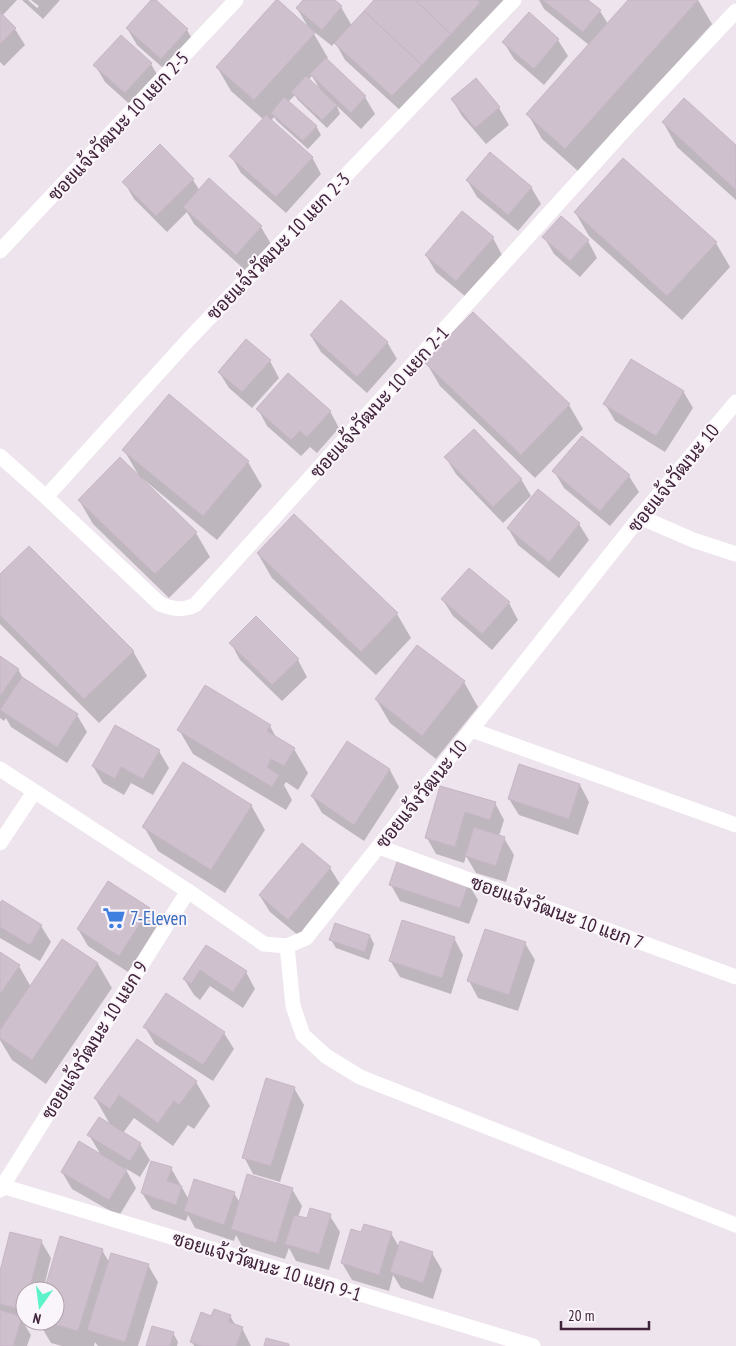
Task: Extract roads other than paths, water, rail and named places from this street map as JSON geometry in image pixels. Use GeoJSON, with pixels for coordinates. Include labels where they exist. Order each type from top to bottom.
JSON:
{"type":"FeatureCollection","features":[{"type":"Feature","properties":{"kind":"street","name":"ซอยแจ้งวัฒนะ 10 แยก 2-5"},"geometry":{"type":"LineString","coordinates":[[0,251],[236,0]]}},
{"type":"Feature","properties":{"kind":"street","name":"ซอยแจ้งวัฒนะ 10 แยก 2-3"},"geometry":{"type":"LineString","coordinates":[[46,497],[190,338],[514,0]]}},
{"type":"Feature","properties":{"kind":"street","name":"ซอยแจ้งวัฒนะ 10 แยก 2-1"},"geometry":{"type":"LineString","coordinates":[[0,456],[160,604],[173,609],[186,610],[195,605],[736,11]]}},
{"type":"Feature","properties":{"kind":"street","name":"ซอยแจ้งวัฒนะ 10"},"geometry":{"type":"LineString","coordinates":[[287,946],[306,938],[640,517],[736,402]]}},
{"type":"Feature","properties":{"kind":"street"},"geometry":{"type":"LineString","coordinates":[[640,517],[693,540],[736,554]]}},
{"type":"Feature","properties":{"kind":"street"},"geometry":{"type":"LineString","coordinates":[[472,730],[736,825]]}},
{"type":"Feature","properties":{"kind":"street"},"geometry":{"type":"LineString","coordinates":[[0,769],[188,891],[264,944],[287,946],[293,1006],[303,1035],[326,1056],[353,1073],[736,1225]]}},
{"type":"Feature","properties":{"kind":"street"},"geometry":{"type":"LineString","coordinates":[[0,843],[34,792]]}},
{"type":"Feature","properties":{"kind":"street","name":"ซอยแจ้งวัฒนะ 10 แยก 7"},"geometry":{"type":"LineString","coordinates":[[379,848],[736,977]]}},
{"type":"Feature","properties":{"kind":"street","name":"ซอยแจ้งวัฒนะ 10 แยก 9"},"geometry":{"type":"LineString","coordinates":[[1,1188],[188,891]]}},
{"type":"Feature","properties":{"kind":"street","name":"ซอยแจ้งวัฒนะ 10 แยก 9-1"},"geometry":{"type":"LineString","coordinates":[[1,1188],[533,1346]]}},
{"type":"Feature","properties":{"kind":"place","name":"7-Eleven"},"geometry":{"type":"Point","coordinates":[114,918]}}]}
